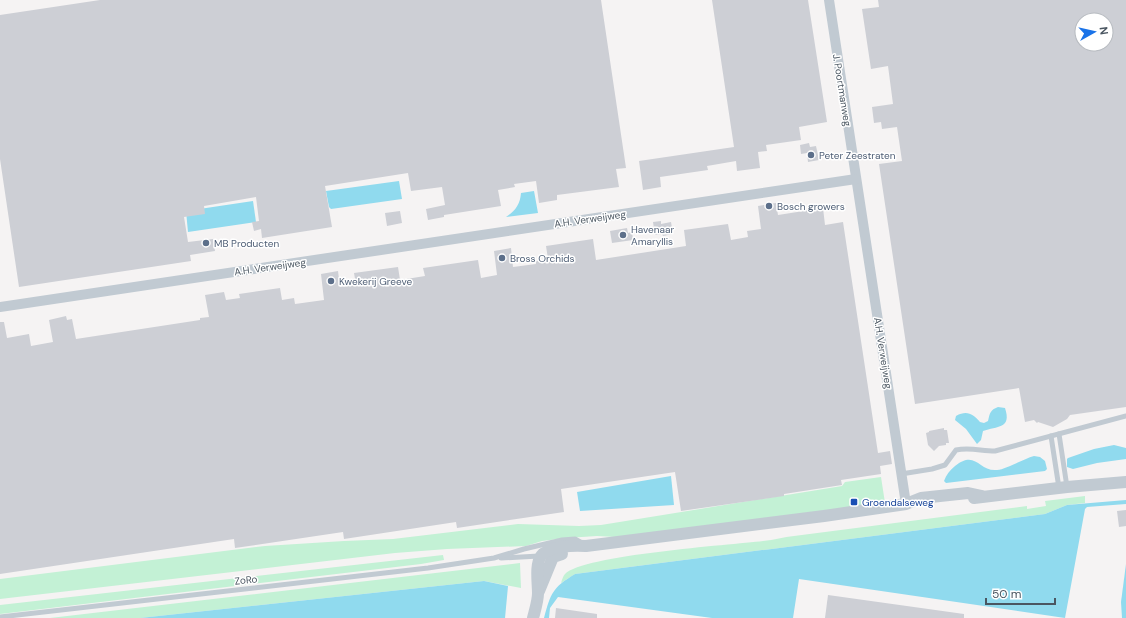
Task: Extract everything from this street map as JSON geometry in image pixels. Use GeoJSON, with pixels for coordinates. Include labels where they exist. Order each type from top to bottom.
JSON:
{"type":"FeatureCollection","features":[{"type":"Feature","properties":{"kind":"street","name":"J. Poortmanweg"},"geometry":{"type":"LineString","coordinates":[[829,0],[856,179]]}},
{"type":"Feature","properties":{"kind":"street","name":"A.H. Verweijweg"},"geometry":{"type":"LineString","coordinates":[[0,307],[856,179],[906,504]]}},
{"type":"Feature","properties":{"kind":"street"},"geometry":{"type":"LineString","coordinates":[[538,594],[536,583],[541,556],[551,549],[577,545],[586,546],[824,516],[906,504],[921,498],[950,494],[968,493],[982,496],[1126,482]]}},
{"type":"Feature","properties":{"kind":"street"},"geometry":{"type":"LineString","coordinates":[[541,556],[578,552],[586,546]]}},
{"type":"Feature","properties":{"kind":"street"},"geometry":{"type":"LineString","coordinates":[[533,618],[538,594],[548,568],[553,557],[562,554]]}},
{"type":"Feature","properties":{"kind":"lane"},"geometry":{"type":"LineString","coordinates":[[901,474],[932,469],[945,465],[956,450],[967,448],[980,451],[995,451],[1126,416]]}},
{"type":"Feature","properties":{"kind":"lane"},"geometry":{"type":"LineString","coordinates":[[1060,434],[1063,487]]}},
{"type":"Feature","properties":{"kind":"lane"},"geometry":{"type":"LineString","coordinates":[[1051,436],[1063,487]]}},
{"type":"Feature","properties":{"kind":"lane","name":"ZoRo"},"geometry":{"type":"LineString","coordinates":[[0,618],[428,568],[494,558],[562,540],[575,539],[586,546]]}},
{"type":"Feature","properties":{"kind":"lane","name":"ZoRo"},"geometry":{"type":"LineString","coordinates":[[494,558],[526,558],[541,556]]}},
{"type":"Feature","properties":{"kind":"green space"},"geometry":{"type":"Polygon","coordinates":[[[881,477],[885,503],[616,537],[597,536],[566,538],[542,541],[526,546],[447,549],[395,553],[0,599],[0,579],[265,546],[393,539],[518,524],[579,526],[601,525],[842,486],[845,482],[881,477]]]}},
{"type":"Feature","properties":{"kind":"green space"},"geometry":{"type":"Polygon","coordinates":[[[1085,496],[1085,503],[1067,505],[1045,514],[575,574],[561,583],[565,574],[577,567],[627,556],[767,541],[790,536],[1027,506],[1027,509],[1046,506],[1045,501],[1085,496]]]}},
{"type":"Feature","properties":{"kind":"green space"},"geometry":{"type":"Polygon","coordinates":[[[443,555],[444,560],[421,564],[0,614],[0,605],[443,555]]]}},
{"type":"Feature","properties":{"kind":"green space"},"geometry":{"type":"Polygon","coordinates":[[[520,563],[521,588],[484,581],[140,618],[50,618],[520,563]]]}},
{"type":"Feature","properties":{"kind":"water"},"geometry":{"type":"Polygon","coordinates":[[[399,181],[402,199],[331,209],[329,207],[326,191],[399,181]]]}},
{"type":"Feature","properties":{"kind":"water"},"geometry":{"type":"Polygon","coordinates":[[[534,191],[538,213],[506,217],[512,212],[520,201],[521,193],[534,191]]]}},
{"type":"Feature","properties":{"kind":"water"},"geometry":{"type":"Polygon","coordinates":[[[253,201],[256,222],[188,232],[186,211],[253,201]]]}},
{"type":"Feature","properties":{"kind":"water"},"geometry":{"type":"Polygon","coordinates":[[[998,407],[1005,408],[1007,415],[1005,423],[1002,426],[983,431],[981,440],[977,444],[966,429],[955,420],[956,416],[967,413],[984,423],[988,421],[992,411],[998,407]]]}},
{"type":"Feature","properties":{"kind":"water"},"geometry":{"type":"Polygon","coordinates":[[[1114,445],[1126,448],[1126,459],[1097,463],[1073,469],[1067,467],[1068,458],[1094,449],[1114,445]]]}},
{"type":"Feature","properties":{"kind":"water"},"geometry":{"type":"Polygon","coordinates":[[[1034,456],[1040,457],[1045,461],[1047,469],[1045,471],[946,483],[944,481],[950,471],[962,461],[973,460],[986,468],[997,470],[1034,456]]]}},
{"type":"Feature","properties":{"kind":"water"},"geometry":{"type":"Polygon","coordinates":[[[671,476],[674,505],[580,511],[577,492],[671,476]]]}},
{"type":"Feature","properties":{"kind":"water"},"geometry":{"type":"Polygon","coordinates":[[[1126,500],[1126,504],[1087,507],[1085,509],[1065,618],[799,579],[793,618],[712,618],[558,597],[550,608],[549,618],[544,618],[551,597],[557,587],[575,574],[1045,514],[1067,505],[1126,500]]]}},
{"type":"Feature","properties":{"kind":"water"},"geometry":{"type":"Polygon","coordinates":[[[1126,564],[1126,618],[1122,618],[1121,602],[1126,564]]]}},
{"type":"Feature","properties":{"kind":"water"},"geometry":{"type":"Polygon","coordinates":[[[484,581],[508,586],[505,618],[140,618],[484,581]]]}},
{"type":"Feature","properties":{"kind":"building"},"geometry":{"type":"Polygon","coordinates":[[[100,0],[601,0],[626,168],[616,169],[619,187],[557,195],[557,200],[539,203],[536,181],[514,184],[515,187],[498,190],[501,206],[444,215],[444,217],[428,220],[426,209],[445,205],[442,187],[411,191],[408,173],[325,186],[332,227],[262,238],[261,229],[254,231],[252,222],[259,221],[256,197],[204,206],[205,214],[184,217],[188,242],[213,239],[215,251],[190,255],[191,261],[19,287],[0,159],[0,15],[100,0]]]}},
{"type":"Feature","properties":{"kind":"building"},"geometry":{"type":"Polygon","coordinates":[[[712,0],[808,0],[827,122],[799,127],[801,140],[766,145],[767,151],[758,152],[760,168],[737,171],[736,161],[707,166],[708,170],[660,177],[661,187],[643,190],[639,161],[734,147],[712,0]]]}},
{"type":"Feature","properties":{"kind":"building"},"geometry":{"type":"Polygon","coordinates":[[[878,0],[1126,0],[1126,407],[1070,415],[1067,419],[1053,427],[1038,422],[1037,423],[1034,420],[1025,422],[1019,388],[915,404],[879,164],[902,161],[897,127],[882,129],[881,122],[874,123],[872,107],[893,104],[888,66],[871,69],[862,9],[879,7],[878,0]]]}},
{"type":"Feature","properties":{"kind":"building"},"geometry":{"type":"Polygon","coordinates":[[[809,143],[810,147],[816,146],[819,160],[808,162],[807,153],[801,154],[800,145],[809,143]]]}},
{"type":"Feature","properties":{"kind":"building"},"geometry":{"type":"Polygon","coordinates":[[[776,203],[778,215],[823,208],[825,225],[843,222],[878,453],[890,451],[892,464],[880,466],[881,474],[841,480],[842,485],[784,494],[784,496],[681,511],[675,472],[561,489],[564,512],[457,528],[456,522],[344,539],[343,532],[235,548],[234,539],[0,574],[0,322],[4,322],[7,338],[29,334],[31,346],[53,342],[49,320],[66,316],[67,320],[72,319],[76,339],[200,320],[200,318],[209,317],[205,295],[224,292],[226,300],[240,298],[239,294],[280,288],[282,300],[294,298],[295,304],[324,300],[321,274],[338,271],[340,287],[356,285],[354,273],[398,267],[400,280],[425,276],[423,268],[478,260],[481,278],[497,275],[494,251],[511,248],[513,267],[536,264],[536,261],[548,259],[546,246],[593,239],[596,260],[686,246],[684,230],[728,224],[731,240],[748,237],[747,231],[761,229],[758,206],[776,203]]]}},
{"type":"Feature","properties":{"kind":"building"},"geometry":{"type":"Polygon","coordinates":[[[400,211],[402,223],[387,226],[385,213],[400,211]]]}},
{"type":"Feature","properties":{"kind":"building"},"geometry":{"type":"Polygon","coordinates":[[[661,221],[661,224],[671,222],[673,234],[663,236],[662,234],[655,235],[653,222],[661,221]]]}},
{"type":"Feature","properties":{"kind":"building"},"geometry":{"type":"Polygon","coordinates":[[[627,228],[628,233],[632,232],[633,240],[612,243],[610,231],[627,228]]]}},
{"type":"Feature","properties":{"kind":"building"},"geometry":{"type":"Polygon","coordinates":[[[944,428],[944,430],[947,430],[949,443],[939,446],[934,451],[928,445],[926,433],[944,428]]]}},
{"type":"Feature","properties":{"kind":"building"},"geometry":{"type":"Polygon","coordinates":[[[1126,510],[1126,526],[1119,527],[1117,511],[1126,510]]]}},
{"type":"Feature","properties":{"kind":"building"},"geometry":{"type":"Polygon","coordinates":[[[828,595],[964,614],[964,618],[825,618],[828,595]]]}},
{"type":"Feature","properties":{"kind":"building"},"geometry":{"type":"Polygon","coordinates":[[[556,608],[597,614],[597,618],[555,618],[556,608]]]}},
{"type":"Feature","properties":{"kind":"place","name":"Peter Zeestraten"},"geometry":{"type":"Point","coordinates":[811,155]}},
{"type":"Feature","properties":{"kind":"place","name":"Bosch growers"},"geometry":{"type":"Point","coordinates":[769,206]}},
{"type":"Feature","properties":{"kind":"place","name":"Havenaar Amaryllis"},"geometry":{"type":"Point","coordinates":[623,235]}},
{"type":"Feature","properties":{"kind":"place","name":"MB Producten"},"geometry":{"type":"Point","coordinates":[206,243]}},
{"type":"Feature","properties":{"kind":"place","name":"Bross Orchids"},"geometry":{"type":"Point","coordinates":[502,258]}},
{"type":"Feature","properties":{"kind":"place","name":"Kwekerij Greeve"},"geometry":{"type":"Point","coordinates":[331,281]}},
{"type":"Feature","properties":{"kind":"place","name":"Groendalseweg"},"geometry":{"type":"Point","coordinates":[854,502]}}]}
